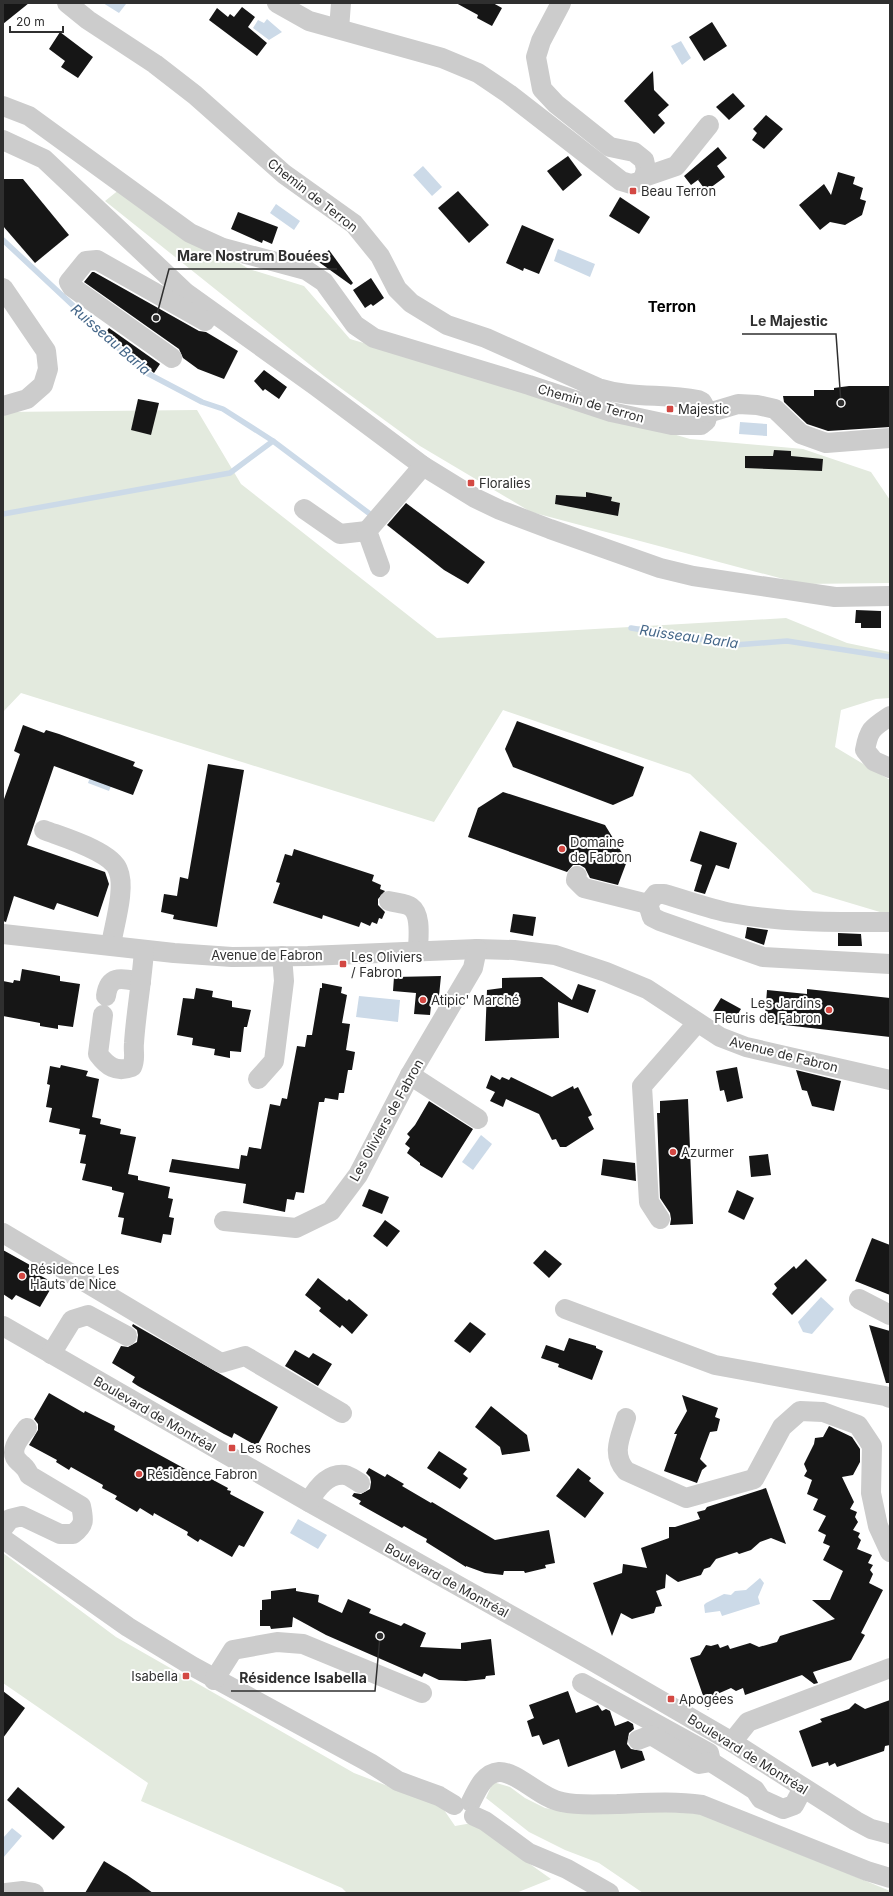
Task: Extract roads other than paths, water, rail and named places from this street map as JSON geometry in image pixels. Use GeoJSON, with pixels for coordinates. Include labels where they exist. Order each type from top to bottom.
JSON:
{"type":"FeatureCollection","features":[{"type":"Feature","properties":{"kind":"street","name":"Chemin de Terron"},"geometry":{"type":"LineString","coordinates":[[3,106],[29,116],[190,233],[223,248],[306,270],[324,282],[355,325],[374,338],[617,414],[672,425],[701,425],[706,421],[708,413],[702,402],[698,400],[633,396],[598,388],[486,338],[446,325],[411,303],[397,289],[380,256],[354,224],[284,174],[195,95],[154,64],[88,20],[66,3]]}},
{"type":"Feature","properties":{"kind":"street"},"geometry":{"type":"LineString","coordinates":[[277,3],[309,21],[442,58],[478,73],[509,94],[621,181],[631,184],[639,182],[644,177],[676,166],[709,125]]}},
{"type":"Feature","properties":{"kind":"street"},"geometry":{"type":"LineString","coordinates":[[338,29],[341,3]]}},
{"type":"Feature","properties":{"kind":"street"},"geometry":{"type":"LineString","coordinates":[[561,3],[541,41],[536,57],[542,89],[556,104],[610,147],[634,152],[639,155],[644,160],[646,169],[644,177]]}},
{"type":"Feature","properties":{"kind":"street"},"geometry":{"type":"LineString","coordinates":[[3,140],[44,159],[186,293],[423,466],[475,498],[500,510],[660,568],[693,576],[835,597],[890,596]]}},
{"type":"Feature","properties":{"kind":"street"},"geometry":{"type":"LineString","coordinates":[[172,358],[72,287],[69,282],[86,261],[96,260],[112,267],[231,336],[243,334]]}},
{"type":"Feature","properties":{"kind":"street"},"geometry":{"type":"LineString","coordinates":[[3,288],[46,351],[48,369],[43,385],[27,399],[3,406]]}},
{"type":"Feature","properties":{"kind":"street"},"geometry":{"type":"LineString","coordinates":[[708,413],[738,404],[757,405],[775,409],[801,434],[826,443],[890,438]]}},
{"type":"Feature","properties":{"kind":"street"},"geometry":{"type":"LineString","coordinates":[[304,509],[340,534],[366,532],[423,466]]}},
{"type":"Feature","properties":{"kind":"street"},"geometry":{"type":"LineString","coordinates":[[366,532],[380,568]]}},
{"type":"Feature","properties":{"kind":"street"},"geometry":{"type":"LineString","coordinates":[[890,716],[875,725],[868,737],[865,750],[874,761],[890,768]]}},
{"type":"Feature","properties":{"kind":"street"},"geometry":{"type":"LineString","coordinates":[[44,830],[105,855],[118,869],[120,891],[111,945]]}},
{"type":"Feature","properties":{"kind":"street"},"geometry":{"type":"LineString","coordinates":[[578,876],[576,880],[584,888],[648,904]]}},
{"type":"Feature","properties":{"kind":"street"},"geometry":{"type":"LineString","coordinates":[[890,922],[820,921],[730,913],[664,894],[656,894],[650,899],[648,904],[652,916],[660,921],[763,957],[890,964]]}},
{"type":"Feature","properties":{"kind":"street"},"geometry":{"type":"LineString","coordinates":[[389,901],[409,906],[414,911],[418,924],[418,951]]}},
{"type":"Feature","properties":{"kind":"street","name":"Avenue de Fabron"},"geometry":{"type":"LineString","coordinates":[[3,934],[111,945],[144,950],[232,957],[477,949],[514,950],[555,956],[606,972],[647,989],[720,1037],[746,1047],[890,1080]]}},
{"type":"Feature","properties":{"kind":"street","name":"Les Oliviers de Fabron"},"geometry":{"type":"LineString","coordinates":[[224,1221],[296,1228],[331,1211],[358,1175],[410,1075],[474,968],[477,949]]}},
{"type":"Feature","properties":{"kind":"street"},"geometry":{"type":"LineString","coordinates":[[142,982],[119,978],[114,980],[107,987],[98,1054],[109,1066],[116,1070],[132,1068],[134,1062],[133,1045],[142,982],[144,950]]}},
{"type":"Feature","properties":{"kind":"street"},"geometry":{"type":"LineString","coordinates":[[258,1079],[274,1061],[284,980],[282,956]]}},
{"type":"Feature","properties":{"kind":"street"},"geometry":{"type":"LineString","coordinates":[[660,1219],[649,1202],[642,1086],[697,1023]]}},
{"type":"Feature","properties":{"kind":"street"},"geometry":{"type":"LineString","coordinates":[[410,1075],[478,1119]]}},
{"type":"Feature","properties":{"kind":"street"},"geometry":{"type":"LineString","coordinates":[[3,1234],[221,1363],[245,1356],[342,1413]]}},
{"type":"Feature","properties":{"kind":"street"},"geometry":{"type":"LineString","coordinates":[[859,1299],[890,1315]]}},
{"type":"Feature","properties":{"kind":"street"},"geometry":{"type":"LineString","coordinates":[[566,1309],[715,1365],[888,1394]]}},
{"type":"Feature","properties":{"kind":"street","name":"Boulevard de Montréal"},"geometry":{"type":"LineString","coordinates":[[3,1326],[309,1502],[596,1663],[732,1742],[856,1821],[871,1829],[890,1834]]}},
{"type":"Feature","properties":{"kind":"street"},"geometry":{"type":"LineString","coordinates":[[56,1357],[79,1331],[95,1330],[124,1340]]}},
{"type":"Feature","properties":{"kind":"street"},"geometry":{"type":"LineString","coordinates":[[626,1418],[617,1448],[620,1464],[626,1471],[686,1498],[754,1479],[782,1427],[800,1411],[823,1412],[858,1424],[872,1446],[871,1493],[878,1526],[890,1552]]}},
{"type":"Feature","properties":{"kind":"street"},"geometry":{"type":"LineString","coordinates":[[27,1428],[15,1446],[14,1454],[17,1461],[27,1468],[28,1475]]}},
{"type":"Feature","properties":{"kind":"street"},"geometry":{"type":"LineString","coordinates":[[3,1528],[10,1519],[22,1516],[60,1534],[73,1534],[81,1528],[84,1518],[81,1506],[28,1475],[17,1474],[7,1463],[3,1453],[6,1442]]}},
{"type":"Feature","properties":{"kind":"street"},"geometry":{"type":"LineString","coordinates":[[309,1502],[316,1490],[327,1478],[346,1475],[360,1483]]}},
{"type":"Feature","properties":{"kind":"street"},"geometry":{"type":"LineString","coordinates":[[3,1539],[128,1627],[214,1680],[359,1757],[398,1781],[466,1808],[529,1853],[567,1869],[609,1893]]}},
{"type":"Feature","properties":{"kind":"street"},"geometry":{"type":"LineString","coordinates":[[214,1680],[234,1650],[277,1642],[303,1644],[422,1693]]}},
{"type":"Feature","properties":{"kind":"street"},"geometry":{"type":"LineString","coordinates":[[732,1742],[748,1722],[890,1668]]}},
{"type":"Feature","properties":{"kind":"street"},"geometry":{"type":"LineString","coordinates":[[582,1683],[709,1753],[711,1762]]}},
{"type":"Feature","properties":{"kind":"street"},"geometry":{"type":"LineString","coordinates":[[638,1740],[651,1735],[699,1764],[711,1762],[755,1790],[761,1799],[783,1809],[794,1805],[803,1788]]}},
{"type":"Feature","properties":{"kind":"street"},"geometry":{"type":"LineString","coordinates":[[466,1808],[484,1780],[499,1772],[508,1774],[545,1797],[560,1802],[579,1805],[682,1802],[702,1805],[867,1871],[890,1878]]}},
{"type":"Feature","properties":{"kind":"street"},"geometry":{"type":"LineString","coordinates":[[6,1893],[22,1891],[34,1893]]}},
{"type":"Feature","properties":{"kind":"water"},"geometry":{"type":"Polygon","coordinates":[[[103,3],[125,3],[126,4],[119,13],[103,3]]]}},
{"type":"Feature","properties":{"kind":"water"},"geometry":{"type":"Polygon","coordinates":[[[267,19],[282,32],[269,40],[253,28],[258,20],[264,23],[267,19]]]}},
{"type":"Feature","properties":{"kind":"water"},"geometry":{"type":"Polygon","coordinates":[[[681,41],[691,58],[682,65],[671,46],[681,41]]]}},
{"type":"Feature","properties":{"kind":"water"},"geometry":{"type":"Polygon","coordinates":[[[423,166],[442,187],[432,196],[413,175],[423,166]]]}},
{"type":"Feature","properties":{"kind":"water"},"geometry":{"type":"Polygon","coordinates":[[[276,204],[300,221],[294,230],[270,213],[276,204]]]}},
{"type":"Feature","properties":{"kind":"water"},"geometry":{"type":"Polygon","coordinates":[[[558,249],[595,264],[590,277],[554,261],[558,249]]]}},
{"type":"Feature","properties":{"kind":"water"},"geometry":{"type":"Polygon","coordinates":[[[740,422],[767,424],[767,436],[739,434],[740,422]]]}},
{"type":"Feature","properties":{"kind":"water"},"geometry":{"type":"Polygon","coordinates":[[[97,758],[119,766],[109,791],[88,783],[97,758]]]}},
{"type":"Feature","properties":{"kind":"water"},"geometry":{"type":"Polygon","coordinates":[[[359,996],[400,1000],[398,1022],[356,1017],[359,996]]]}},
{"type":"Feature","properties":{"kind":"water"},"geometry":{"type":"Polygon","coordinates":[[[481,1135],[492,1144],[473,1170],[462,1162],[481,1135]]]}},
{"type":"Feature","properties":{"kind":"water"},"geometry":{"type":"Polygon","coordinates":[[[821,1297],[834,1309],[812,1334],[803,1332],[798,1322],[821,1297]]]}},
{"type":"Feature","properties":{"kind":"water"},"geometry":{"type":"Polygon","coordinates":[[[298,1519],[327,1535],[318,1549],[290,1533],[298,1519]]]}},
{"type":"Feature","properties":{"kind":"water"},"geometry":{"type":"Polygon","coordinates":[[[760,1578],[764,1583],[758,1597],[760,1604],[722,1616],[720,1611],[705,1613],[704,1605],[706,1603],[724,1594],[731,1595],[735,1591],[746,1590],[760,1578]]]}},
{"type":"Feature","properties":{"kind":"water"},"geometry":{"type":"Polygon","coordinates":[[[12,1828],[22,1836],[3,1858],[3,1838],[12,1828]]]}},
{"type":"Feature","properties":{"kind":"waterway","name":"Ruisseau Barla"},"geometry":{"type":"LineString","coordinates":[[3,240],[143,371],[202,402],[223,409],[273,441]]}},
{"type":"Feature","properties":{"kind":"waterway","name":"Ruisseau Barla"},"geometry":{"type":"LineString","coordinates":[[3,514],[230,473],[273,441],[370,514]]}},
{"type":"Feature","properties":{"kind":"waterway","name":"Ruisseau Barla"},"geometry":{"type":"LineString","coordinates":[[631,628],[735,645],[787,641],[890,657]]}},
{"type":"Feature","properties":{"kind":"place","name":"Beau Terron"},"geometry":{"type":"Point","coordinates":[633,191]}},
{"type":"Feature","properties":{"kind":"place","name":"Mare Nostrum Bouées"},"geometry":{"type":"Point","coordinates":[156,318]}},
{"type":"Feature","properties":{"kind":"place","name":"Le Majestic"},"geometry":{"type":"Point","coordinates":[841,403]}},
{"type":"Feature","properties":{"kind":"place","name":"Majestic"},"geometry":{"type":"Point","coordinates":[670,409]}},
{"type":"Feature","properties":{"kind":"place","name":"Floralies"},"geometry":{"type":"Point","coordinates":[471,483]}},
{"type":"Feature","properties":{"kind":"place","name":"Domaine de Fabron"},"geometry":{"type":"Point","coordinates":[562,849]}},
{"type":"Feature","properties":{"kind":"place","name":"Les Oliviers / Fabron"},"geometry":{"type":"Point","coordinates":[343,964]}},
{"type":"Feature","properties":{"kind":"place","name":"Atipic' Marché"},"geometry":{"type":"Point","coordinates":[423,1000]}},
{"type":"Feature","properties":{"kind":"place","name":"Les Jardins Fleuris de Fabron"},"geometry":{"type":"Point","coordinates":[829,1010]}},
{"type":"Feature","properties":{"kind":"place","name":"Azurmer"},"geometry":{"type":"Point","coordinates":[673,1152]}},
{"type":"Feature","properties":{"kind":"place","name":"Résidence Les Hauts de Nice"},"geometry":{"type":"Point","coordinates":[22,1276]}},
{"type":"Feature","properties":{"kind":"place","name":"Les Roches"},"geometry":{"type":"Point","coordinates":[232,1448]}},
{"type":"Feature","properties":{"kind":"place","name":"Résidence Fabron"},"geometry":{"type":"Point","coordinates":[139,1474]}},
{"type":"Feature","properties":{"kind":"place","name":"Résidence Isabella"},"geometry":{"type":"Point","coordinates":[380,1636]}},
{"type":"Feature","properties":{"kind":"place","name":"Isabella"},"geometry":{"type":"Point","coordinates":[186,1676]}},
{"type":"Feature","properties":{"kind":"place","name":"Apogées"},"geometry":{"type":"Point","coordinates":[671,1699]}},
{"type":"Feature","properties":{"kind":"district","name":"Terron"},"geometry":{"type":"Point","coordinates":[672,306]}}]}
